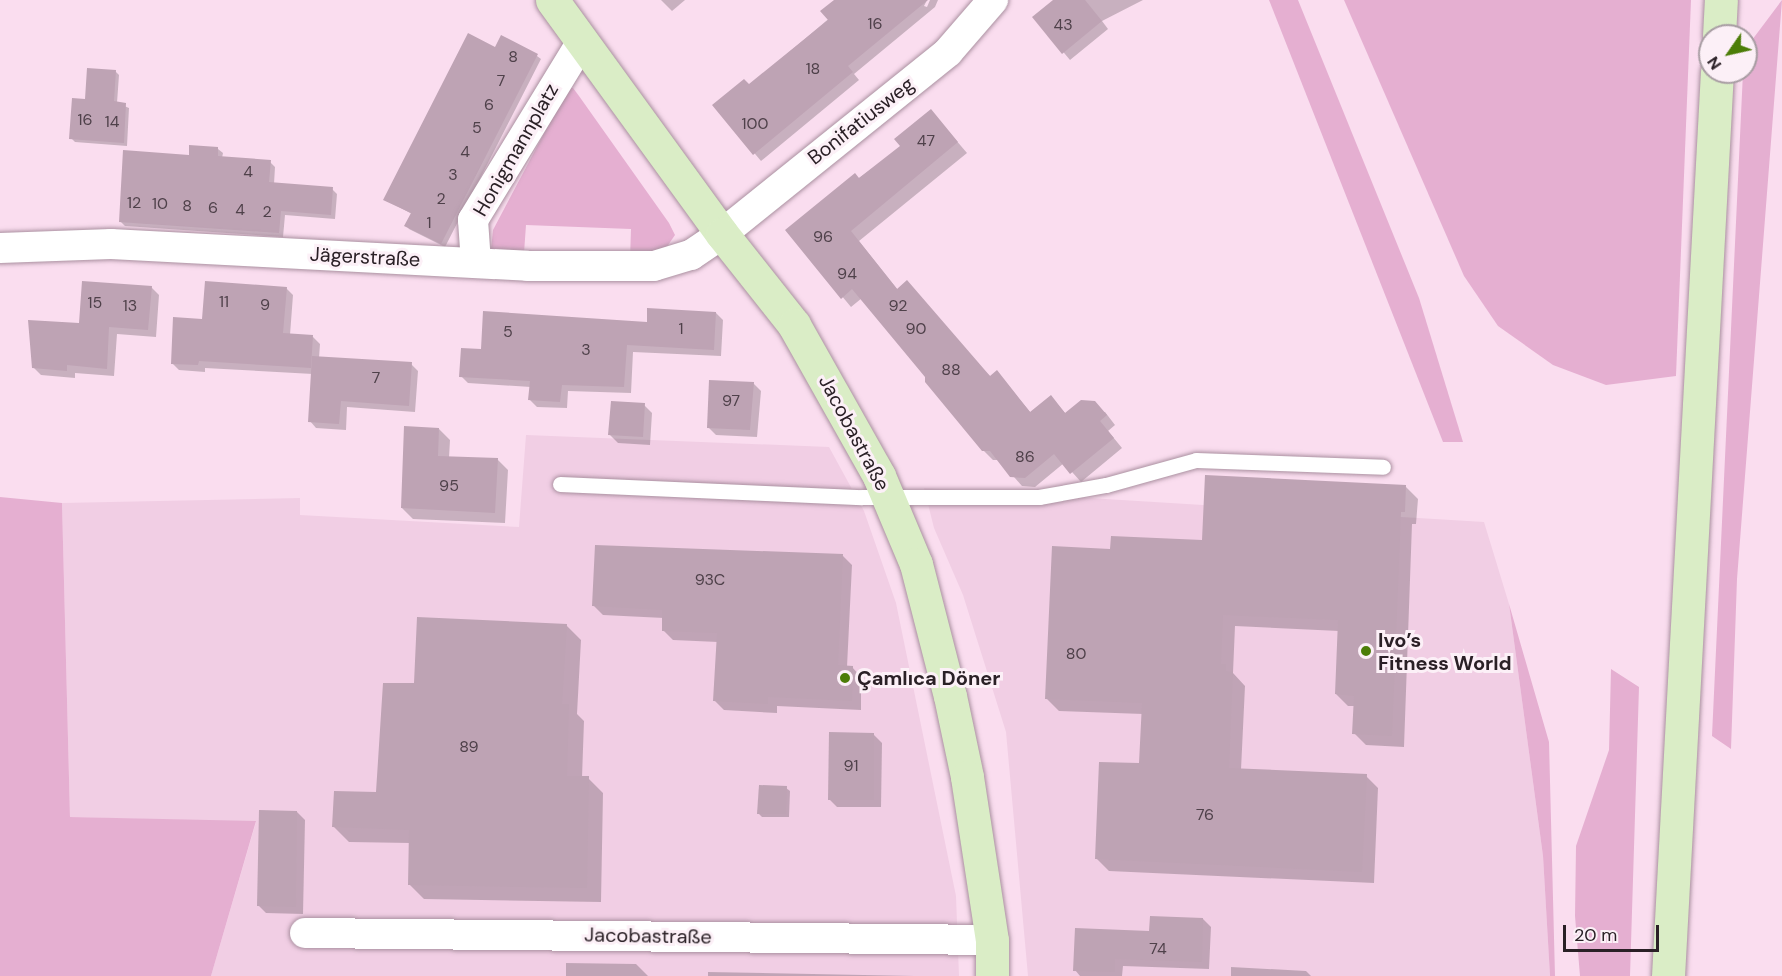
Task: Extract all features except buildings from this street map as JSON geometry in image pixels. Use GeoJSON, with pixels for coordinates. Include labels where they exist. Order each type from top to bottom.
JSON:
{"type":"FeatureCollection","features":[{"type":"Feature","properties":{"kind":"street","name":"Jacobastraße"},"geometry":{"type":"LineString","coordinates":[[552,0],[581,43],[722,234],[794,325],[837,397],[887,496],[916,564],[950,696],[967,777],[992,940],[992,976]]}},
{"type":"Feature","properties":{"kind":"street","name":"Bonifatiusweg"},"geometry":{"type":"LineString","coordinates":[[722,234],[948,52],[993,0]]}},
{"type":"Feature","properties":{"kind":"street"},"geometry":{"type":"LineString","coordinates":[[1720,24],[1721,0]]}},
{"type":"Feature","properties":{"kind":"street","name":"Honigmannplatz"},"geometry":{"type":"LineString","coordinates":[[476,263],[473,220],[581,43]]}},
{"type":"Feature","properties":{"kind":"street"},"geometry":{"type":"LineString","coordinates":[[1668,976],[1716,84]]}},
{"type":"Feature","properties":{"kind":"street","name":"Jägerstraße"},"geometry":{"type":"LineString","coordinates":[[0,248],[111,244],[476,263],[654,266],[691,255],[722,234]]}},
{"type":"Feature","properties":{"kind":"street","name":"Jacobastraße"},"geometry":{"type":"LineString","coordinates":[[305,933],[992,940]]}},
{"type":"Feature","properties":{"kind":"lane"},"geometry":{"type":"LineString","coordinates":[[560,484],[862,497],[1039,497],[1106,485],[1196,459],[1383,467]]}},
{"type":"Feature","properties":{"kind":"shaded area"},"geometry":{"type":"Polygon","coordinates":[[[1269,0],[1298,0],[1419,298],[1463,442],[1443,442],[1269,0]]]}},
{"type":"Feature","properties":{"kind":"shaded area"},"geometry":{"type":"Polygon","coordinates":[[[1344,0],[1691,0],[1676,376],[1606,385],[1553,365],[1498,326],[1464,276],[1344,0]]]}},
{"type":"Feature","properties":{"kind":"shaded area"},"geometry":{"type":"Polygon","coordinates":[[[1782,0],[1737,579],[1731,749],[1712,736],[1742,84],[1758,84],[1758,32],[1782,0]]]}},
{"type":"Feature","properties":{"kind":"shaded area"},"geometry":{"type":"Polygon","coordinates":[[[568,88],[573,88],[579,96],[669,223],[675,235],[664,251],[630,260],[631,229],[526,225],[524,253],[491,250],[493,230],[568,88]]]}},
{"type":"Feature","properties":{"kind":"shaded area"},"geometry":{"type":"Polygon","coordinates":[[[526,435],[829,447],[864,511],[896,603],[956,896],[959,976],[211,976],[256,822],[70,817],[62,503],[300,498],[300,515],[519,527],[526,435]]]}},
{"type":"Feature","properties":{"kind":"shaded area"},"geometry":{"type":"Polygon","coordinates":[[[924,488],[1484,522],[1509,604],[1543,856],[1550,976],[1028,976],[1006,732],[963,595],[934,528],[924,488]]]}},
{"type":"Feature","properties":{"kind":"shaded area"},"geometry":{"type":"Polygon","coordinates":[[[0,497],[62,503],[70,817],[256,821],[211,976],[0,976],[0,497]]]}},
{"type":"Feature","properties":{"kind":"shaded area"},"geometry":{"type":"Polygon","coordinates":[[[1509,604],[1549,742],[1555,976],[1550,976],[1543,856],[1509,604]]]}},
{"type":"Feature","properties":{"kind":"shaded area"},"geometry":{"type":"Polygon","coordinates":[[[1611,669],[1639,687],[1630,976],[1580,976],[1575,916],[1576,846],[1609,750],[1611,669]]]}},
{"type":"Feature","properties":{"kind":"place","name":"Ivo’s Fitness World"},"geometry":{"type":"Point","coordinates":[1366,651]}},
{"type":"Feature","properties":{"kind":"place","name":"Çamlıca Döner"},"geometry":{"type":"Point","coordinates":[845,678]}}]}
